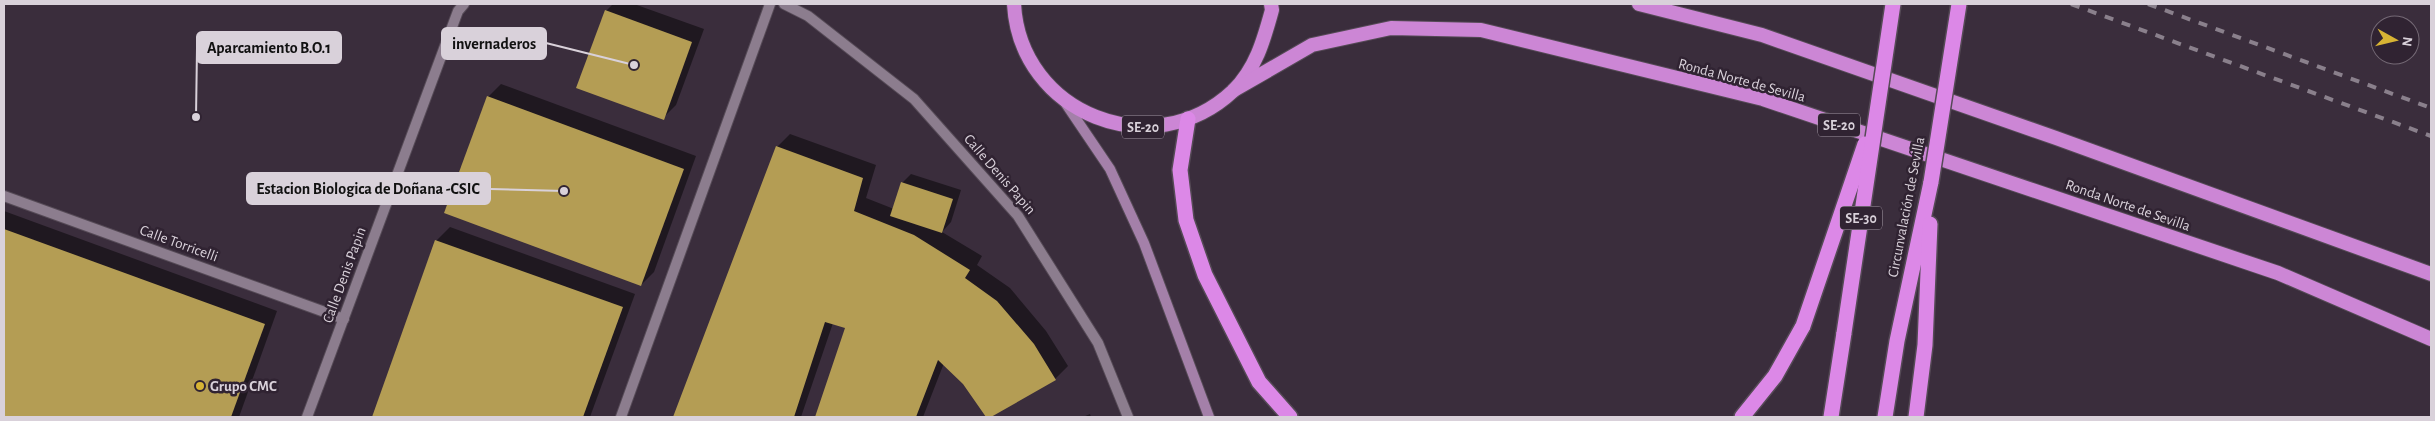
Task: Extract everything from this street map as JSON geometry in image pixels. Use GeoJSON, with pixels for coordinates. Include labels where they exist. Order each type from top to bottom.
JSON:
{"type":"FeatureCollection","features":[{"type":"Feature","properties":{"kind":"highway","name":"Ronda Norte de Sevilla"},"geometry":{"type":"LineString","coordinates":[[1014,4],[1021,42],[1039,74],[1064,100],[1103,121],[1145,128],[1188,119],[1213,107],[1234,90],[1312,45],[1391,28],[1481,30],[1763,100],[2278,273],[2431,339]]}},
{"type":"Feature","properties":{"kind":"highway","name":"Ronda Norte de Sevilla"},"geometry":{"type":"LineString","coordinates":[[1234,90],[1260,53],[1272,4]]}},
{"type":"Feature","properties":{"kind":"highway"},"geometry":{"type":"LineString","coordinates":[[1639,4],[1762,35],[2056,138],[2431,274]]}},
{"type":"Feature","properties":{"kind":"highway","name":"SE-30"},"geometry":{"type":"LineString","coordinates":[[1831,417],[1893,4]]}},
{"type":"Feature","properties":{"kind":"highway","name":"Circunvalación de Sevilla"},"geometry":{"type":"LineString","coordinates":[[1885,417],[1897,341],[1931,182],[1959,4]]}},
{"type":"Feature","properties":{"kind":"highway"},"geometry":{"type":"LineString","coordinates":[[1742,417],[1775,376],[1803,326],[1878,104]]}},
{"type":"Feature","properties":{"kind":"highway"},"geometry":{"type":"LineString","coordinates":[[1188,119],[1180,170],[1186,220],[1205,275],[1259,382],[1290,417]]}},
{"type":"Feature","properties":{"kind":"highway"},"geometry":{"type":"LineString","coordinates":[[1916,417],[1925,345],[1931,182]]}},
{"type":"Feature","properties":{"kind":"main road"},"geometry":{"type":"LineString","coordinates":[[1064,100],[1110,169],[1144,243],[1209,417]]}},
{"type":"Feature","properties":{"kind":"street","name":"Calle Denis Papin"},"geometry":{"type":"LineString","coordinates":[[307,417],[458,11],[464,4]]}},
{"type":"Feature","properties":{"kind":"street"},"geometry":{"type":"LineString","coordinates":[[621,417],[770,4]]}},
{"type":"Feature","properties":{"kind":"street","name":"Calle Denis Papin"},"geometry":{"type":"LineString","coordinates":[[784,4],[808,16],[914,99],[1018,216],[1098,343],[1128,417]]}},
{"type":"Feature","properties":{"kind":"street","name":"Calle Torricelli"},"geometry":{"type":"LineString","coordinates":[[4,196],[344,319]]}},
{"type":"Feature","properties":{"kind":"building"},"geometry":{"type":"Polygon","coordinates":[[[605,10],[692,42],[664,120],[576,88],[605,10]]]}},
{"type":"Feature","properties":{"kind":"building"},"geometry":{"type":"Polygon","coordinates":[[[487,96],[684,169],[641,286],[444,213],[487,96]]]}},
{"type":"Feature","properties":{"kind":"building"},"geometry":{"type":"Polygon","coordinates":[[[776,146],[863,178],[854,211],[914,235],[970,270],[965,278],[997,301],[1034,344],[1056,380],[991,417],[986,417],[963,384],[938,360],[916,417],[815,417],[845,328],[825,322],[794,417],[673,417],[776,146]]]}},
{"type":"Feature","properties":{"kind":"building"},"geometry":{"type":"Polygon","coordinates":[[[901,182],[953,199],[942,233],[890,216],[901,182]]]}},
{"type":"Feature","properties":{"kind":"building"},"geometry":{"type":"Polygon","coordinates":[[[4,229],[265,324],[231,417],[4,417],[4,229]]]}},
{"type":"Feature","properties":{"kind":"building"},"geometry":{"type":"Polygon","coordinates":[[[435,240],[623,307],[583,417],[372,417],[435,240]]]}},
{"type":"Feature","properties":{"kind":"railway"},"geometry":{"type":"LineString","coordinates":[[2071,4],[2431,136]]}},
{"type":"Feature","properties":{"kind":"railway"},"geometry":{"type":"LineString","coordinates":[[2148,4],[2431,108]]}},
{"type":"Feature","properties":{"kind":"place","name":"invernaderos"},"geometry":{"type":"Point","coordinates":[634,65]}},
{"type":"Feature","properties":{"kind":"place","name":"Aparcamiento B.O.1"},"geometry":{"type":"Point","coordinates":[196,117]}},
{"type":"Feature","properties":{"kind":"place","name":"Estacion Biologica de Doñana -CSIC"},"geometry":{"type":"Point","coordinates":[564,191]}},
{"type":"Feature","properties":{"kind":"place","name":"Grupo CMC"},"geometry":{"type":"Point","coordinates":[200,386]}}]}
